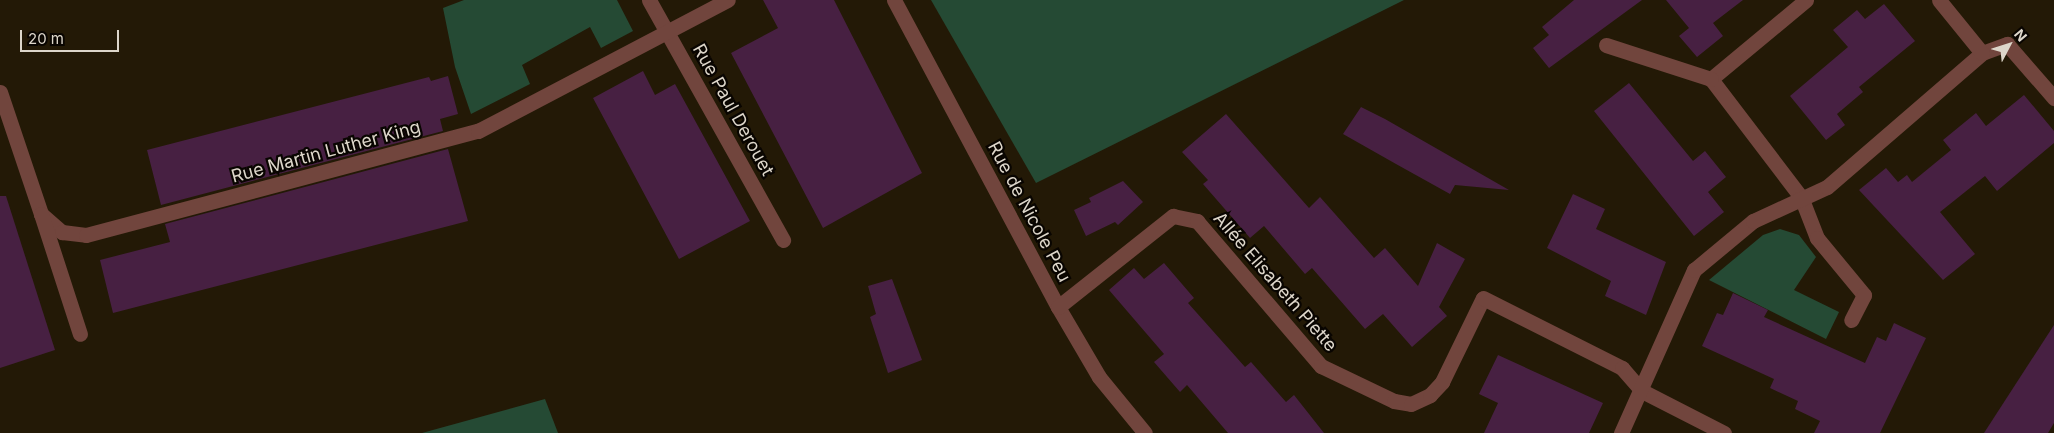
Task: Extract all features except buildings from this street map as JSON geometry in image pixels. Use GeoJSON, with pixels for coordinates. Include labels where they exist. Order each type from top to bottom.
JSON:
{"type":"FeatureCollection","features":[{"type":"Feature","properties":{"kind":"street","name":"Rue Paul Derouet"},"geometry":{"type":"LineString","coordinates":[[649,0],[783,240]]}},
{"type":"Feature","properties":{"kind":"street","name":"Rue Martin Luther King"},"geometry":{"type":"LineString","coordinates":[[41,214],[62,232],[86,236],[478,130],[667,34],[728,0]]}},
{"type":"Feature","properties":{"kind":"street","name":"Rue de Nicole Peu"},"geometry":{"type":"LineString","coordinates":[[894,0],[1058,307],[1099,377],[1145,433]]}},
{"type":"Feature","properties":{"kind":"street"},"geometry":{"type":"LineString","coordinates":[[1711,79],[1806,0]]}},
{"type":"Feature","properties":{"kind":"street"},"geometry":{"type":"LineString","coordinates":[[1939,0],[1982,54]]}},
{"type":"Feature","properties":{"kind":"street"},"geometry":{"type":"LineString","coordinates":[[1606,44],[1711,79],[1801,197],[1817,238],[1864,295],[1851,320]]}},
{"type":"Feature","properties":{"kind":"street"},"geometry":{"type":"LineString","coordinates":[[1621,433],[1642,391],[1694,270],[1753,221],[1827,186],[1982,54],[2007,44],[2054,98]]}},
{"type":"Feature","properties":{"kind":"street"},"geometry":{"type":"LineString","coordinates":[[0,92],[80,334]]}},
{"type":"Feature","properties":{"kind":"street","name":"Allée Elisabeth Piette"},"geometry":{"type":"LineString","coordinates":[[1058,307],[1173,216],[1197,220],[1321,366],[1394,400],[1411,404],[1430,395],[1442,382],[1484,298],[1622,368],[1642,391]]}},
{"type":"Feature","properties":{"kind":"street"},"geometry":{"type":"LineString","coordinates":[[1642,391],[1724,433]]}},
{"type":"Feature","properties":{"kind":"green space"},"geometry":{"type":"Polygon","coordinates":[[[464,0],[617,0],[633,31],[601,48],[590,27],[522,65],[530,84],[471,114],[455,67],[443,8],[464,0]]]}},
{"type":"Feature","properties":{"kind":"green space"},"geometry":{"type":"Polygon","coordinates":[[[931,0],[1404,0],[1036,183],[931,0]]]}},
{"type":"Feature","properties":{"kind":"green space"},"geometry":{"type":"Polygon","coordinates":[[[1780,229],[1799,235],[1816,257],[1794,290],[1839,312],[1826,339],[1709,280],[1763,235],[1780,229]]]}},
{"type":"Feature","properties":{"kind":"green space"},"geometry":{"type":"Polygon","coordinates":[[[545,399],[558,433],[422,433],[545,399]]]}}]}
